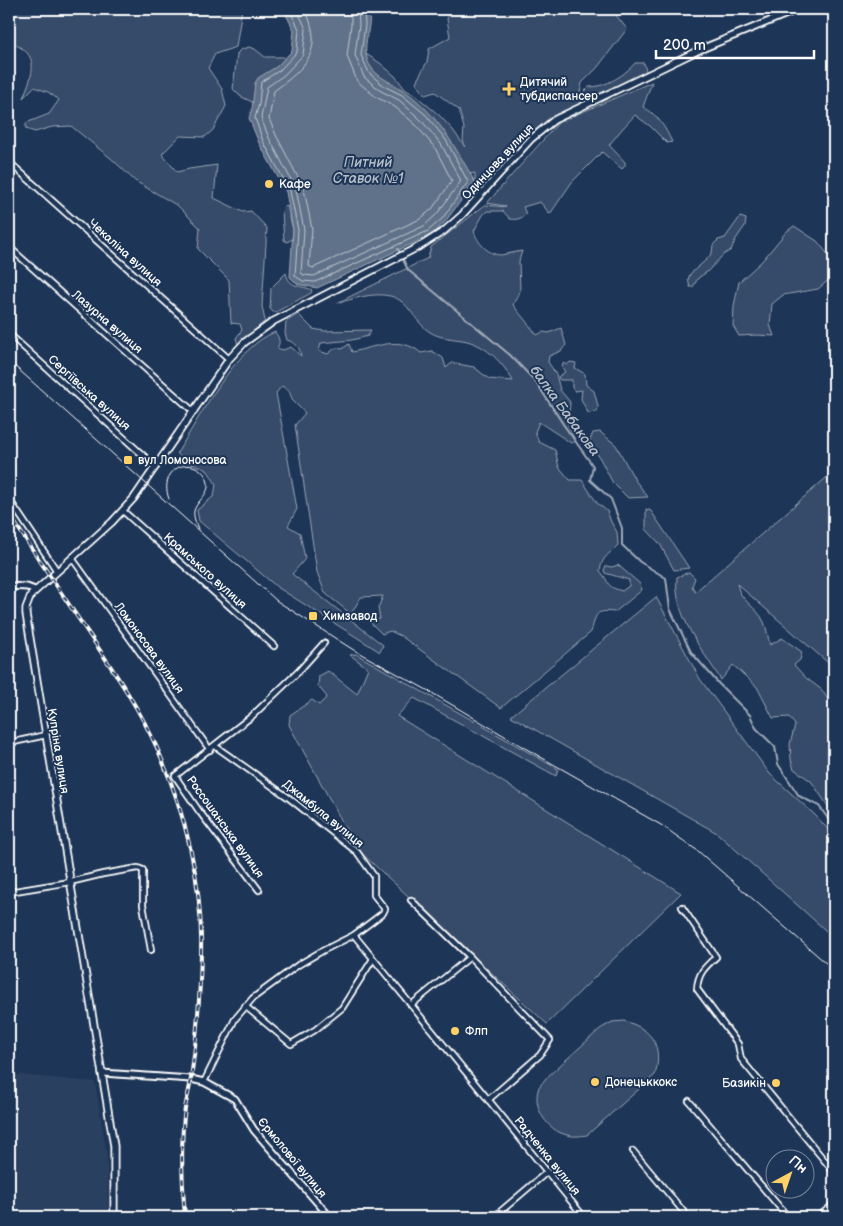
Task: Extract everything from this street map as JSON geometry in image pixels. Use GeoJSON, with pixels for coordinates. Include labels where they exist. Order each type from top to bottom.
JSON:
{"type":"FeatureCollection","features":[{"type":"Feature","properties":{"kind":"main road","name":"Одинцова вулиця"},"geometry":{"type":"LineString","coordinates":[[229,359],[245,342],[274,321],[444,232],[462,215],[531,139],[554,120],[700,50],[799,9]]}},
{"type":"Feature","properties":{"kind":"main road","name":"Купріна вулиця"},"geometry":{"type":"LineString","coordinates":[[114,1217],[114,1146],[26,614],[28,601],[35,590],[123,511],[156,467],[229,359]]}},
{"type":"Feature","properties":{"kind":"street","name":"Чекаліна вулиця"},"geometry":{"type":"LineString","coordinates":[[9,162],[229,359]]}},
{"type":"Feature","properties":{"kind":"street","name":"Лазурна вулиця"},"geometry":{"type":"LineString","coordinates":[[9,247],[194,412]]}},
{"type":"Feature","properties":{"kind":"street","name":"Сергіївська вулиця"},"geometry":{"type":"LineString","coordinates":[[9,334],[156,467]]}},
{"type":"Feature","properties":{"kind":"street"},"geometry":{"type":"LineString","coordinates":[[9,499],[57,570]]}},
{"type":"Feature","properties":{"kind":"street","name":"Крамського вулиця"},"geometry":{"type":"LineString","coordinates":[[123,511],[274,646]]}},
{"type":"Feature","properties":{"kind":"street","name":"Ломоносова вулиця"},"geometry":{"type":"LineString","coordinates":[[72,558],[213,748]]}},
{"type":"Feature","properties":{"kind":"street"},"geometry":{"type":"LineString","coordinates":[[9,586],[27,587],[35,590]]}},
{"type":"Feature","properties":{"kind":"street"},"geometry":{"type":"LineString","coordinates":[[213,748],[252,716],[298,672],[324,643]]}},
{"type":"Feature","properties":{"kind":"street"},"geometry":{"type":"LineString","coordinates":[[9,743],[46,736]]}},
{"type":"Feature","properties":{"kind":"street","name":"Россошанська вулиця"},"geometry":{"type":"LineString","coordinates":[[213,748],[175,776],[198,811],[259,890]]}},
{"type":"Feature","properties":{"kind":"street","name":"Джамбула вулиця"},"geometry":{"type":"LineString","coordinates":[[213,748],[289,798],[357,852],[374,876],[374,895],[385,909],[383,913],[354,936]]}},
{"type":"Feature","properties":{"kind":"street"},"geometry":{"type":"LineString","coordinates":[[9,892],[138,868],[143,870],[142,904],[152,950]]}},
{"type":"Feature","properties":{"kind":"street"},"geometry":{"type":"LineString","coordinates":[[204,1082],[235,1019],[253,998],[298,965],[354,936],[488,1100],[540,1055],[550,1040],[470,957],[411,900]]}},
{"type":"Feature","properties":{"kind":"street"},"geometry":{"type":"LineString","coordinates":[[682,907],[716,957],[702,970],[697,980],[696,989],[738,1044],[740,1059],[834,1172]]}},
{"type":"Feature","properties":{"kind":"street"},"geometry":{"type":"LineString","coordinates":[[411,1005],[470,957]]}},
{"type":"Feature","properties":{"kind":"street"},"geometry":{"type":"LineString","coordinates":[[245,1006],[291,1044],[315,1030],[342,1008],[373,959]]}},
{"type":"Feature","properties":{"kind":"street","name":"Єрмолової вулиця"},"geometry":{"type":"LineString","coordinates":[[102,1073],[191,1079],[204,1082],[236,1099],[254,1130],[327,1216]]}},
{"type":"Feature","properties":{"kind":"street","name":"Радченка вулиця"},"geometry":{"type":"LineString","coordinates":[[488,1100],[584,1217]]}},
{"type":"Feature","properties":{"kind":"street"},"geometry":{"type":"LineString","coordinates":[[689,1101],[788,1217]]}},
{"type":"Feature","properties":{"kind":"street"},"geometry":{"type":"LineString","coordinates":[[633,1152],[688,1217]]}},
{"type":"Feature","properties":{"kind":"street"},"geometry":{"type":"LineString","coordinates":[[494,1217],[546,1172]]}},
{"type":"Feature","properties":{"kind":"street"},"geometry":{"type":"LineString","coordinates":[[818,1217],[834,1204]]}},
{"type":"Feature","properties":{"kind":"shaded area"},"geometry":{"type":"Polygon","coordinates":[[[9,9],[242,9],[236,47],[215,54],[208,68],[222,89],[226,106],[213,130],[205,137],[180,136],[162,154],[177,172],[217,165],[214,198],[243,212],[251,211],[267,228],[262,306],[265,321],[238,345],[236,338],[242,330],[240,324],[231,323],[229,280],[198,249],[200,228],[178,206],[135,181],[113,160],[71,126],[52,127],[35,132],[26,129],[26,123],[49,114],[59,100],[48,92],[34,87],[23,98],[32,72],[31,58],[27,52],[9,42],[9,9]]]}},
{"type":"Feature","properties":{"kind":"shaded area","name":"Дитячий тубдиспансер"},"geometry":{"type":"Polygon","coordinates":[[[452,9],[611,9],[627,29],[597,68],[582,83],[579,97],[589,87],[615,80],[635,63],[644,63],[646,71],[638,77],[555,115],[493,176],[473,199],[469,194],[475,182],[475,173],[470,174],[363,70],[366,54],[380,63],[395,76],[406,90],[414,94],[439,115],[465,147],[463,140],[464,128],[459,110],[435,92],[425,95],[416,82],[427,62],[429,49],[450,37],[447,19],[452,9]]]}},
{"type":"Feature","properties":{"kind":"shaded area"},"geometry":{"type":"Polygon","coordinates":[[[249,47],[265,57],[284,57],[284,62],[254,103],[240,96],[233,89],[237,54],[240,50],[249,47]]]}},
{"type":"Feature","properties":{"kind":"shaded area"},"geometry":{"type":"Polygon","coordinates":[[[652,82],[643,107],[660,122],[672,142],[667,143],[650,126],[635,115],[609,145],[625,162],[625,166],[622,169],[602,152],[572,182],[550,214],[540,202],[523,207],[526,214],[517,219],[510,219],[503,211],[487,211],[474,231],[480,243],[492,253],[501,255],[522,251],[519,261],[520,290],[513,305],[537,335],[561,328],[566,345],[561,351],[549,356],[548,362],[556,374],[560,390],[570,402],[568,419],[570,429],[576,441],[571,443],[539,422],[535,432],[539,442],[555,450],[559,467],[570,480],[582,480],[597,503],[607,511],[617,532],[618,545],[602,562],[600,571],[608,584],[622,591],[629,586],[629,580],[605,573],[606,566],[618,565],[640,584],[642,590],[615,612],[600,612],[597,614],[591,632],[501,708],[401,636],[390,631],[382,634],[369,621],[380,619],[378,608],[383,596],[361,597],[351,614],[325,593],[317,572],[295,425],[305,413],[293,401],[289,391],[282,386],[276,393],[297,509],[288,526],[300,533],[305,559],[292,574],[383,645],[380,652],[277,587],[199,521],[197,510],[214,496],[216,484],[208,471],[185,462],[177,453],[232,367],[260,340],[275,332],[279,340],[277,348],[283,350],[291,347],[301,356],[299,348],[287,340],[285,333],[286,322],[298,314],[313,329],[324,331],[371,330],[368,336],[352,340],[321,343],[319,351],[328,354],[335,348],[342,349],[349,344],[352,352],[378,345],[396,343],[413,348],[421,353],[432,351],[443,358],[446,368],[452,363],[474,367],[489,379],[513,381],[488,351],[474,343],[443,337],[430,332],[424,328],[397,298],[383,295],[363,296],[337,303],[428,258],[431,247],[485,205],[506,207],[487,203],[559,122],[652,82]]]}},
{"type":"Feature","properties":{"kind":"shaded area"},"geometry":{"type":"Polygon","coordinates":[[[287,206],[293,230],[292,239],[287,242],[284,240],[282,212],[284,207],[287,206]]]}},
{"type":"Feature","properties":{"kind":"shaded area"},"geometry":{"type":"Polygon","coordinates":[[[740,217],[746,219],[745,226],[731,250],[698,278],[693,287],[690,287],[688,280],[690,274],[706,260],[712,253],[713,245],[718,240],[725,238],[740,217]]]}},
{"type":"Feature","properties":{"kind":"shaded area"},"geometry":{"type":"Polygon","coordinates":[[[794,226],[817,241],[831,258],[831,278],[818,289],[783,295],[772,304],[770,325],[774,336],[739,336],[733,326],[734,306],[739,282],[762,261],[786,232],[794,226]]]}},
{"type":"Feature","properties":{"kind":"shaded area"},"geometry":{"type":"Polygon","coordinates":[[[286,273],[293,284],[312,290],[311,293],[273,312],[270,309],[271,288],[286,273]]]}},
{"type":"Feature","properties":{"kind":"shaded area"},"geometry":{"type":"Polygon","coordinates":[[[570,362],[576,363],[575,368],[585,374],[586,385],[594,391],[598,406],[597,412],[588,413],[581,399],[582,390],[575,391],[572,388],[572,380],[560,380],[558,377],[565,372],[562,367],[563,363],[567,365],[570,362]]]}},
{"type":"Feature","properties":{"kind":"shaded area"},"geometry":{"type":"Polygon","coordinates":[[[600,432],[616,445],[635,480],[648,497],[628,498],[613,483],[590,440],[593,433],[600,432]]]}},
{"type":"Feature","properties":{"kind":"shaded area"},"geometry":{"type":"Polygon","coordinates":[[[834,471],[834,668],[737,584],[741,595],[764,622],[770,645],[782,638],[802,652],[800,660],[794,665],[806,678],[822,690],[830,703],[834,705],[834,815],[811,781],[794,769],[791,760],[790,744],[795,725],[789,717],[773,718],[757,687],[733,665],[721,680],[690,631],[684,618],[677,591],[677,577],[689,572],[695,578],[692,586],[695,592],[834,471]]]}},
{"type":"Feature","properties":{"kind":"shaded area"},"geometry":{"type":"Polygon","coordinates":[[[646,509],[651,511],[689,568],[674,570],[660,544],[646,529],[646,509]]]}},
{"type":"Feature","properties":{"kind":"shaded area"},"geometry":{"type":"Polygon","coordinates":[[[656,597],[700,679],[770,774],[815,815],[834,836],[834,938],[717,833],[511,716],[656,597]]]}},
{"type":"Feature","properties":{"kind":"shaded area"},"geometry":{"type":"Polygon","coordinates":[[[356,654],[558,769],[556,776],[414,698],[397,716],[681,893],[547,1024],[357,849],[289,725],[290,715],[312,700],[319,705],[327,697],[318,686],[319,676],[328,671],[357,694],[368,668],[350,655],[356,654]]]}},
{"type":"Feature","properties":{"kind":"shaded area","name":"Донецьккокс"},"geometry":{"type":"Polygon","coordinates":[[[624,1021],[642,1029],[653,1040],[658,1056],[655,1075],[587,1135],[570,1136],[553,1129],[539,1110],[537,1095],[539,1087],[546,1078],[600,1029],[612,1022],[624,1021]]]}},
{"type":"Feature","properties":{"kind":"shaded area"},"geometry":{"type":"Polygon","coordinates":[[[9,1074],[95,1082],[107,1156],[108,1217],[9,1217],[9,1074]]]}},
{"type":"Feature","properties":{"kind":"water","name":"Питний Ставок №1"},"geometry":{"type":"Polygon","coordinates":[[[283,9],[369,9],[370,21],[366,54],[371,68],[418,101],[428,111],[445,133],[475,182],[445,222],[431,235],[317,288],[297,284],[290,277],[293,230],[286,192],[259,143],[249,118],[255,83],[258,78],[276,67],[292,51],[294,30],[283,9]]]}},
{"type":"Feature","properties":{"kind":"waterway","name":"балка Бабакова"},"geometry":{"type":"LineString","coordinates":[[398,249],[408,270],[510,355],[536,382],[593,466],[590,480],[611,499],[622,528],[622,545],[640,562],[666,578],[670,609],[691,652],[750,715],[756,728],[775,747],[778,764],[799,796],[819,806],[834,827]]}},
{"type":"Feature","properties":{"kind":"tram line"},"geometry":{"type":"LineString","coordinates":[[9,361],[277,601],[352,649],[661,825],[698,851],[834,970]]}},
{"type":"Feature","properties":{"kind":"tram line"},"geometry":{"type":"LineString","coordinates":[[169,499],[167,488],[168,479],[172,472],[178,467],[186,465],[200,470],[206,477],[208,487],[207,492],[194,511],[194,518],[198,529]]}},
{"type":"Feature","properties":{"kind":"railway"},"geometry":{"type":"LineString","coordinates":[[9,514],[109,664],[142,719],[167,772],[184,822],[195,874],[201,927],[199,1000],[195,1047],[182,1135],[185,1217]]}},
{"type":"Feature","properties":{"kind":"place","name":"Дитячий тубдиспансер"},"geometry":{"type":"Point","coordinates":[509,89]}},
{"type":"Feature","properties":{"kind":"place","name":"Кафе"},"geometry":{"type":"Point","coordinates":[269,184]}},
{"type":"Feature","properties":{"kind":"place","name":"вул Ломоносова"},"geometry":{"type":"Point","coordinates":[128,460]}},
{"type":"Feature","properties":{"kind":"place","name":"Химзавод"},"geometry":{"type":"Point","coordinates":[313,616]}},
{"type":"Feature","properties":{"kind":"place","name":"Флп"},"geometry":{"type":"Point","coordinates":[455,1031]}},
{"type":"Feature","properties":{"kind":"place","name":"Донецьккокс"},"geometry":{"type":"Point","coordinates":[595,1082]}},
{"type":"Feature","properties":{"kind":"place","name":"Базикін"},"geometry":{"type":"Point","coordinates":[776,1083]}}]}
